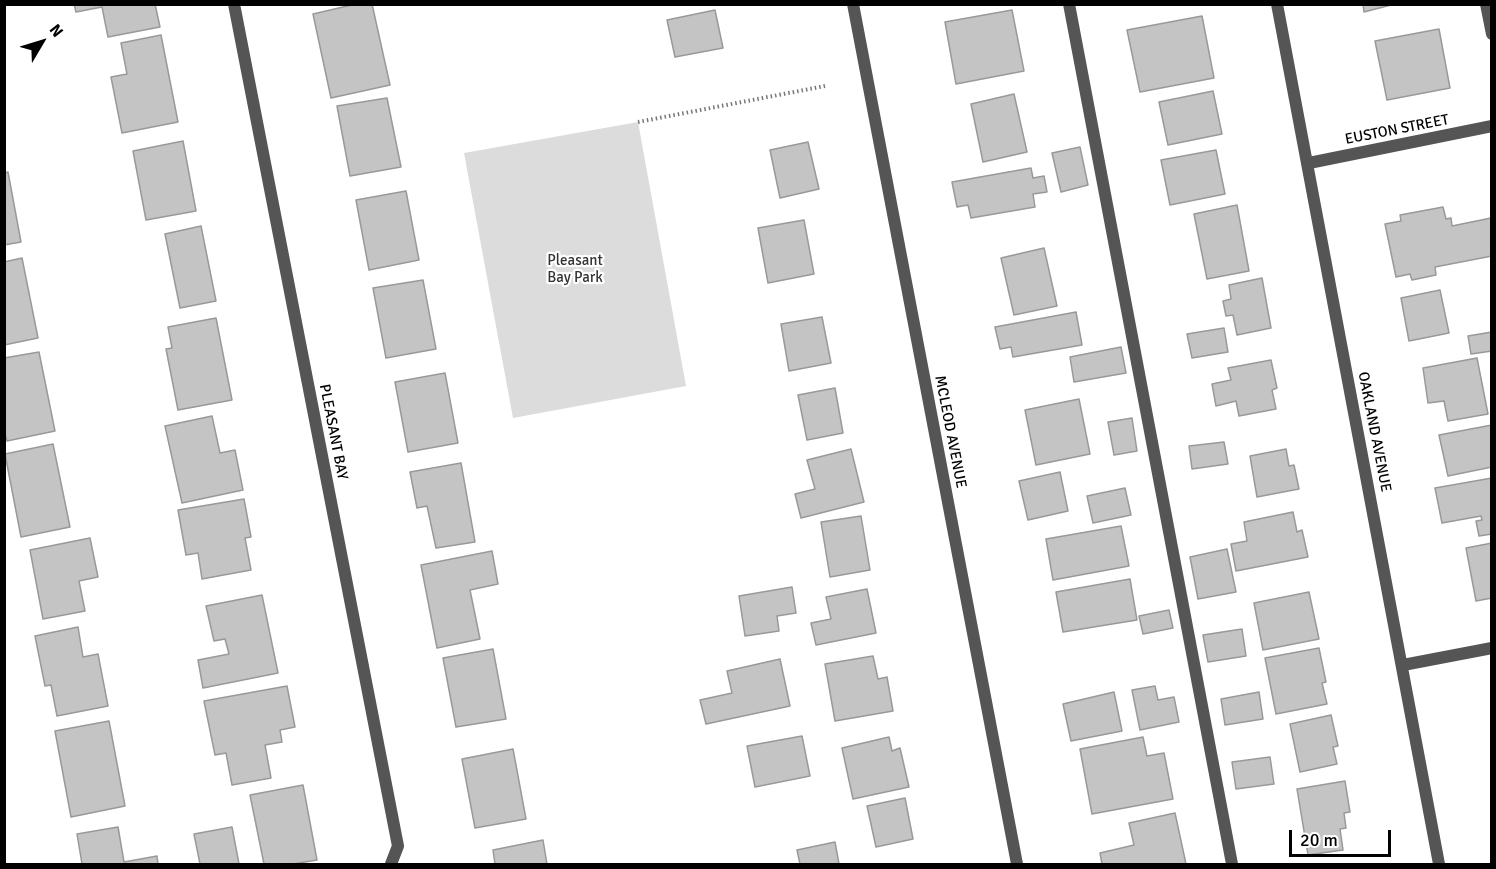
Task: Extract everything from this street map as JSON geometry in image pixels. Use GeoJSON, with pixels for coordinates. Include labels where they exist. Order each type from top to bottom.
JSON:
{"type":"FeatureCollection","features":[{"type":"Feature","properties":{"kind":"street","name":"PLEASANT BAY"},"geometry":{"type":"LineString","coordinates":[[234,4],[398,846],[391,864]]}},
{"type":"Feature","properties":{"kind":"street","name":"MCLEOD AVENUE"},"geometry":{"type":"LineString","coordinates":[[853,4],[1017,864]]}},
{"type":"Feature","properties":{"kind":"street"},"geometry":{"type":"LineString","coordinates":[[1069,4],[1232,864]]}},
{"type":"Feature","properties":{"kind":"street","name":"OAKLAND AVENUE"},"geometry":{"type":"LineString","coordinates":[[1277,4],[1309,163],[1439,864]]}},
{"type":"Feature","properties":{"kind":"street"},"geometry":{"type":"LineString","coordinates":[[1486,4],[1491,34]]}},
{"type":"Feature","properties":{"kind":"street","name":"EUSTON STREET"},"geometry":{"type":"LineString","coordinates":[[1309,163],[1491,126]]}},
{"type":"Feature","properties":{"kind":"street"},"geometry":{"type":"LineString","coordinates":[[1403,665],[1491,648]]}},
{"type":"Feature","properties":{"kind":"path"},"geometry":{"type":"LineString","coordinates":[[638,122],[825,86]]}},
{"type":"Feature","properties":{"kind":"green space","name":"Pleasant Bay Park"},"geometry":{"type":"Polygon","coordinates":[[[638,122],[686,386],[513,418],[464,153],[638,122]]]}},
{"type":"Feature","properties":{"kind":"building"},"geometry":{"type":"Polygon","coordinates":[[[74,4],[155,4],[160,27],[108,37],[102,7],[76,12],[74,4]]]}},
{"type":"Feature","properties":{"kind":"building"},"geometry":{"type":"Polygon","coordinates":[[[356,4],[372,4],[390,85],[331,98],[313,14],[356,4]]]}},
{"type":"Feature","properties":{"kind":"building"},"geometry":{"type":"Polygon","coordinates":[[[1363,4],[1395,4],[1364,12],[1363,4]]]}},
{"type":"Feature","properties":{"kind":"building"},"geometry":{"type":"Polygon","coordinates":[[[715,10],[723,48],[675,57],[667,20],[715,10]]]}},
{"type":"Feature","properties":{"kind":"building"},"geometry":{"type":"Polygon","coordinates":[[[1012,10],[1024,71],[956,84],[945,22],[1012,10]]]}},
{"type":"Feature","properties":{"kind":"building"},"geometry":{"type":"Polygon","coordinates":[[[1202,16],[1214,78],[1140,92],[1127,30],[1202,16]]]}},
{"type":"Feature","properties":{"kind":"building"},"geometry":{"type":"Polygon","coordinates":[[[1439,29],[1450,88],[1387,100],[1375,41],[1439,29]]]}},
{"type":"Feature","properties":{"kind":"building"},"geometry":{"type":"Polygon","coordinates":[[[161,35],[178,122],[122,133],[111,77],[127,74],[121,43],[161,35]]]}},
{"type":"Feature","properties":{"kind":"building"},"geometry":{"type":"Polygon","coordinates":[[[1213,91],[1222,134],[1168,145],[1159,102],[1213,91]]]}},
{"type":"Feature","properties":{"kind":"building"},"geometry":{"type":"Polygon","coordinates":[[[1014,94],[1027,152],[983,162],[971,104],[1014,94]]]}},
{"type":"Feature","properties":{"kind":"building"},"geometry":{"type":"Polygon","coordinates":[[[387,98],[401,167],[350,176],[337,106],[387,98]]]}},
{"type":"Feature","properties":{"kind":"building"},"geometry":{"type":"Polygon","coordinates":[[[183,141],[196,211],[146,220],[133,151],[183,141]]]}},
{"type":"Feature","properties":{"kind":"building"},"geometry":{"type":"Polygon","coordinates":[[[808,142],[819,189],[780,198],[770,150],[808,142]]]}},
{"type":"Feature","properties":{"kind":"building"},"geometry":{"type":"Polygon","coordinates":[[[1080,147],[1088,185],[1061,192],[1052,153],[1080,147]]]}},
{"type":"Feature","properties":{"kind":"building"},"geometry":{"type":"Polygon","coordinates":[[[1216,150],[1225,194],[1170,205],[1161,160],[1216,150]]]}},
{"type":"Feature","properties":{"kind":"building"},"geometry":{"type":"Polygon","coordinates":[[[1031,168],[1033,178],[1044,176],[1047,192],[1033,194],[1035,207],[971,218],[968,205],[957,207],[952,182],[1031,168]]]}},
{"type":"Feature","properties":{"kind":"building"},"geometry":{"type":"Polygon","coordinates":[[[8,172],[21,242],[4,245],[4,173],[8,172]]]}},
{"type":"Feature","properties":{"kind":"building"},"geometry":{"type":"Polygon","coordinates":[[[406,191],[419,260],[369,270],[356,200],[406,191]]]}},
{"type":"Feature","properties":{"kind":"building"},"geometry":{"type":"Polygon","coordinates":[[[1237,205],[1249,271],[1207,279],[1194,214],[1237,205]]]}},
{"type":"Feature","properties":{"kind":"building"},"geometry":{"type":"Polygon","coordinates":[[[1443,207],[1446,219],[1451,218],[1452,226],[1491,218],[1492,256],[1435,267],[1436,275],[1412,280],[1410,274],[1396,277],[1385,224],[1401,221],[1400,215],[1443,207]]]}},
{"type":"Feature","properties":{"kind":"building"},"geometry":{"type":"Polygon","coordinates":[[[804,220],[814,274],[768,283],[758,228],[804,220]]]}},
{"type":"Feature","properties":{"kind":"building"},"geometry":{"type":"Polygon","coordinates":[[[201,226],[216,301],[180,308],[165,234],[201,226]]]}},
{"type":"Feature","properties":{"kind":"building"},"geometry":{"type":"Polygon","coordinates":[[[1044,248],[1057,306],[1014,315],[1001,258],[1044,248]]]}},
{"type":"Feature","properties":{"kind":"building"},"geometry":{"type":"Polygon","coordinates":[[[22,258],[38,338],[4,345],[4,262],[22,258]]]}},
{"type":"Feature","properties":{"kind":"building"},"geometry":{"type":"Polygon","coordinates":[[[1262,278],[1271,328],[1237,335],[1233,315],[1226,316],[1223,301],[1231,299],[1229,285],[1262,278]]]}},
{"type":"Feature","properties":{"kind":"building"},"geometry":{"type":"Polygon","coordinates":[[[423,280],[436,349],[386,358],[373,288],[423,280]]]}},
{"type":"Feature","properties":{"kind":"building"},"geometry":{"type":"Polygon","coordinates":[[[1440,290],[1449,333],[1409,341],[1401,298],[1440,290]]]}},
{"type":"Feature","properties":{"kind":"building"},"geometry":{"type":"Polygon","coordinates":[[[1076,312],[1082,345],[1013,357],[1011,347],[1000,349],[995,327],[1076,312]]]}},
{"type":"Feature","properties":{"kind":"building"},"geometry":{"type":"Polygon","coordinates":[[[822,317],[831,363],[789,371],[781,324],[822,317]]]}},
{"type":"Feature","properties":{"kind":"building"},"geometry":{"type":"Polygon","coordinates":[[[216,318],[232,400],[178,410],[166,349],[172,348],[168,327],[216,318]]]}},
{"type":"Feature","properties":{"kind":"building"},"geometry":{"type":"Polygon","coordinates":[[[1224,328],[1228,352],[1192,358],[1187,334],[1224,328]]]}},
{"type":"Feature","properties":{"kind":"building"},"geometry":{"type":"Polygon","coordinates":[[[1492,332],[1492,351],[1471,354],[1468,336],[1492,332]]]}},
{"type":"Feature","properties":{"kind":"building"},"geometry":{"type":"Polygon","coordinates":[[[1121,347],[1126,373],[1074,382],[1070,357],[1121,347]]]}},
{"type":"Feature","properties":{"kind":"building"},"geometry":{"type":"Polygon","coordinates":[[[39,352],[55,431],[7,441],[4,430],[4,358],[39,352]]]}},
{"type":"Feature","properties":{"kind":"building"},"geometry":{"type":"Polygon","coordinates":[[[1477,358],[1488,414],[1448,421],[1444,401],[1428,403],[1423,368],[1477,358]]]}},
{"type":"Feature","properties":{"kind":"building"},"geometry":{"type":"Polygon","coordinates":[[[1271,360],[1277,388],[1272,390],[1276,409],[1239,416],[1236,401],[1216,406],[1212,384],[1231,380],[1228,368],[1271,360]]]}},
{"type":"Feature","properties":{"kind":"building"},"geometry":{"type":"Polygon","coordinates":[[[445,373],[458,443],[408,452],[395,382],[445,373]]]}},
{"type":"Feature","properties":{"kind":"building"},"geometry":{"type":"Polygon","coordinates":[[[835,388],[843,433],[807,440],[798,395],[835,388]]]}},
{"type":"Feature","properties":{"kind":"building"},"geometry":{"type":"Polygon","coordinates":[[[1079,399],[1090,454],[1036,465],[1025,410],[1079,399]]]}},
{"type":"Feature","properties":{"kind":"building"},"geometry":{"type":"Polygon","coordinates":[[[212,416],[220,453],[235,450],[243,490],[182,503],[165,426],[212,416]]]}},
{"type":"Feature","properties":{"kind":"building"},"geometry":{"type":"Polygon","coordinates":[[[1132,418],[1137,451],[1114,455],[1108,422],[1132,418]]]}},
{"type":"Feature","properties":{"kind":"building"},"geometry":{"type":"Polygon","coordinates":[[[1492,425],[1492,467],[1448,476],[1439,435],[1492,425]]]}},
{"type":"Feature","properties":{"kind":"building"},"geometry":{"type":"Polygon","coordinates":[[[1224,442],[1228,464],[1192,469],[1189,446],[1224,442]]]}},
{"type":"Feature","properties":{"kind":"building"},"geometry":{"type":"Polygon","coordinates":[[[53,444],[70,527],[21,537],[5,454],[53,444]]]}},
{"type":"Feature","properties":{"kind":"building"},"geometry":{"type":"Polygon","coordinates":[[[851,449],[864,502],[801,518],[795,494],[815,489],[807,460],[851,449]]]}},
{"type":"Feature","properties":{"kind":"building"},"geometry":{"type":"Polygon","coordinates":[[[1286,449],[1289,466],[1294,465],[1299,489],[1257,497],[1250,456],[1286,449]]]}},
{"type":"Feature","properties":{"kind":"building"},"geometry":{"type":"Polygon","coordinates":[[[461,463],[475,542],[436,548],[427,506],[417,508],[410,472],[461,463]]]}},
{"type":"Feature","properties":{"kind":"building"},"geometry":{"type":"Polygon","coordinates":[[[1060,472],[1068,511],[1028,520],[1019,481],[1060,472]]]}},
{"type":"Feature","properties":{"kind":"building"},"geometry":{"type":"Polygon","coordinates":[[[1492,478],[1492,534],[1479,536],[1476,521],[1482,520],[1481,516],[1442,523],[1435,488],[1492,478]]]}},
{"type":"Feature","properties":{"kind":"building"},"geometry":{"type":"Polygon","coordinates":[[[1125,488],[1131,515],[1093,523],[1087,496],[1125,488]]]}},
{"type":"Feature","properties":{"kind":"building"},"geometry":{"type":"Polygon","coordinates":[[[244,499],[251,537],[245,538],[251,570],[202,579],[198,553],[186,555],[178,510],[244,499]]]}},
{"type":"Feature","properties":{"kind":"building"},"geometry":{"type":"Polygon","coordinates":[[[1293,512],[1297,532],[1302,530],[1308,557],[1236,571],[1231,544],[1247,541],[1244,522],[1293,512]]]}},
{"type":"Feature","properties":{"kind":"building"},"geometry":{"type":"Polygon","coordinates":[[[861,516],[870,570],[830,577],[821,522],[861,516]]]}},
{"type":"Feature","properties":{"kind":"building"},"geometry":{"type":"Polygon","coordinates":[[[1121,526],[1129,566],[1053,580],[1046,539],[1121,526]]]}},
{"type":"Feature","properties":{"kind":"building"},"geometry":{"type":"Polygon","coordinates":[[[90,538],[98,577],[79,581],[85,611],[43,619],[30,550],[90,538]]]}},
{"type":"Feature","properties":{"kind":"building"},"geometry":{"type":"Polygon","coordinates":[[[1492,543],[1492,598],[1476,601],[1466,548],[1492,543]]]}},
{"type":"Feature","properties":{"kind":"building"},"geometry":{"type":"Polygon","coordinates":[[[1227,549],[1236,592],[1198,599],[1190,557],[1227,549]]]}},
{"type":"Feature","properties":{"kind":"building"},"geometry":{"type":"Polygon","coordinates":[[[492,551],[498,584],[470,590],[480,639],[437,648],[421,565],[492,551]]]}},
{"type":"Feature","properties":{"kind":"building"},"geometry":{"type":"Polygon","coordinates":[[[1130,579],[1137,620],[1063,632],[1056,592],[1130,579]]]}},
{"type":"Feature","properties":{"kind":"building"},"geometry":{"type":"Polygon","coordinates":[[[792,587],[796,613],[777,616],[779,631],[745,636],[739,596],[792,587]]]}},
{"type":"Feature","properties":{"kind":"building"},"geometry":{"type":"Polygon","coordinates":[[[867,589],[876,633],[816,645],[811,623],[831,619],[826,597],[867,589]]]}},
{"type":"Feature","properties":{"kind":"building"},"geometry":{"type":"Polygon","coordinates":[[[1309,592],[1319,639],[1263,650],[1254,603],[1309,592]]]}},
{"type":"Feature","properties":{"kind":"building"},"geometry":{"type":"Polygon","coordinates":[[[262,595],[278,673],[203,688],[198,660],[229,654],[225,639],[214,641],[206,606],[262,595]]]}},
{"type":"Feature","properties":{"kind":"building"},"geometry":{"type":"Polygon","coordinates":[[[1169,610],[1173,628],[1143,634],[1139,616],[1169,610]]]}},
{"type":"Feature","properties":{"kind":"building"},"geometry":{"type":"Polygon","coordinates":[[[78,627],[83,657],[98,654],[108,706],[57,716],[51,685],[45,686],[35,636],[78,627]]]}},
{"type":"Feature","properties":{"kind":"building"},"geometry":{"type":"Polygon","coordinates":[[[1242,629],[1246,656],[1208,662],[1203,635],[1242,629]]]}},
{"type":"Feature","properties":{"kind":"building"},"geometry":{"type":"Polygon","coordinates":[[[1319,648],[1326,682],[1322,683],[1327,704],[1276,714],[1265,658],[1319,648]]]}},
{"type":"Feature","properties":{"kind":"building"},"geometry":{"type":"Polygon","coordinates":[[[493,649],[506,719],[456,727],[443,658],[493,649]]]}},
{"type":"Feature","properties":{"kind":"building"},"geometry":{"type":"Polygon","coordinates":[[[873,656],[878,679],[887,677],[893,711],[835,721],[825,664],[873,656]]]}},
{"type":"Feature","properties":{"kind":"building"},"geometry":{"type":"Polygon","coordinates":[[[780,659],[790,706],[706,724],[700,700],[732,693],[727,671],[780,659]]]}},
{"type":"Feature","properties":{"kind":"building"},"geometry":{"type":"Polygon","coordinates":[[[287,686],[295,727],[280,730],[282,742],[265,745],[271,778],[232,785],[226,753],[215,755],[204,701],[287,686]]]}},
{"type":"Feature","properties":{"kind":"building"},"geometry":{"type":"Polygon","coordinates":[[[1155,686],[1158,700],[1174,697],[1179,722],[1140,730],[1132,690],[1155,686]]]}},
{"type":"Feature","properties":{"kind":"building"},"geometry":{"type":"Polygon","coordinates":[[[1114,692],[1122,731],[1071,741],[1063,704],[1114,692]]]}},
{"type":"Feature","properties":{"kind":"building"},"geometry":{"type":"Polygon","coordinates":[[[1259,692],[1263,719],[1225,725],[1221,699],[1259,692]]]}},
{"type":"Feature","properties":{"kind":"building"},"geometry":{"type":"Polygon","coordinates":[[[1331,715],[1338,746],[1333,747],[1337,764],[1300,772],[1290,724],[1331,715]]]}},
{"type":"Feature","properties":{"kind":"building"},"geometry":{"type":"Polygon","coordinates":[[[109,721],[125,806],[71,817],[55,731],[109,721]]]}},
{"type":"Feature","properties":{"kind":"building"},"geometry":{"type":"Polygon","coordinates":[[[802,736],[810,776],[755,787],[747,746],[802,736]]]}},
{"type":"Feature","properties":{"kind":"building"},"geometry":{"type":"Polygon","coordinates":[[[889,737],[892,751],[900,748],[909,787],[853,799],[842,748],[889,737]]]}},
{"type":"Feature","properties":{"kind":"building"},"geometry":{"type":"Polygon","coordinates":[[[1143,737],[1147,756],[1164,753],[1173,799],[1092,814],[1080,749],[1143,737]]]}},
{"type":"Feature","properties":{"kind":"building"},"geometry":{"type":"Polygon","coordinates":[[[513,749],[526,819],[475,828],[462,759],[513,749]]]}},
{"type":"Feature","properties":{"kind":"building"},"geometry":{"type":"Polygon","coordinates":[[[1270,757],[1274,784],[1236,789],[1232,762],[1270,757]]]}},
{"type":"Feature","properties":{"kind":"building"},"geometry":{"type":"Polygon","coordinates":[[[1345,781],[1350,812],[1344,813],[1346,828],[1340,829],[1343,850],[1308,855],[1297,789],[1345,781]]]}},
{"type":"Feature","properties":{"kind":"building"},"geometry":{"type":"Polygon","coordinates":[[[303,785],[317,860],[293,864],[264,864],[250,795],[303,785]]]}},
{"type":"Feature","properties":{"kind":"building"},"geometry":{"type":"Polygon","coordinates":[[[905,798],[913,839],[876,847],[867,806],[905,798]]]}},
{"type":"Feature","properties":{"kind":"building"},"geometry":{"type":"Polygon","coordinates":[[[1175,813],[1186,864],[1102,864],[1100,853],[1134,845],[1129,823],[1175,813]]]}},
{"type":"Feature","properties":{"kind":"building"},"geometry":{"type":"Polygon","coordinates":[[[118,827],[124,862],[157,856],[158,864],[82,864],[77,834],[118,827]]]}},
{"type":"Feature","properties":{"kind":"building"},"geometry":{"type":"Polygon","coordinates":[[[232,827],[239,864],[200,864],[194,834],[232,827]]]}},
{"type":"Feature","properties":{"kind":"building"},"geometry":{"type":"Polygon","coordinates":[[[543,840],[547,864],[495,864],[493,850],[543,840]]]}},
{"type":"Feature","properties":{"kind":"building"},"geometry":{"type":"Polygon","coordinates":[[[835,842],[839,864],[800,864],[797,850],[835,842]]]}}]}
